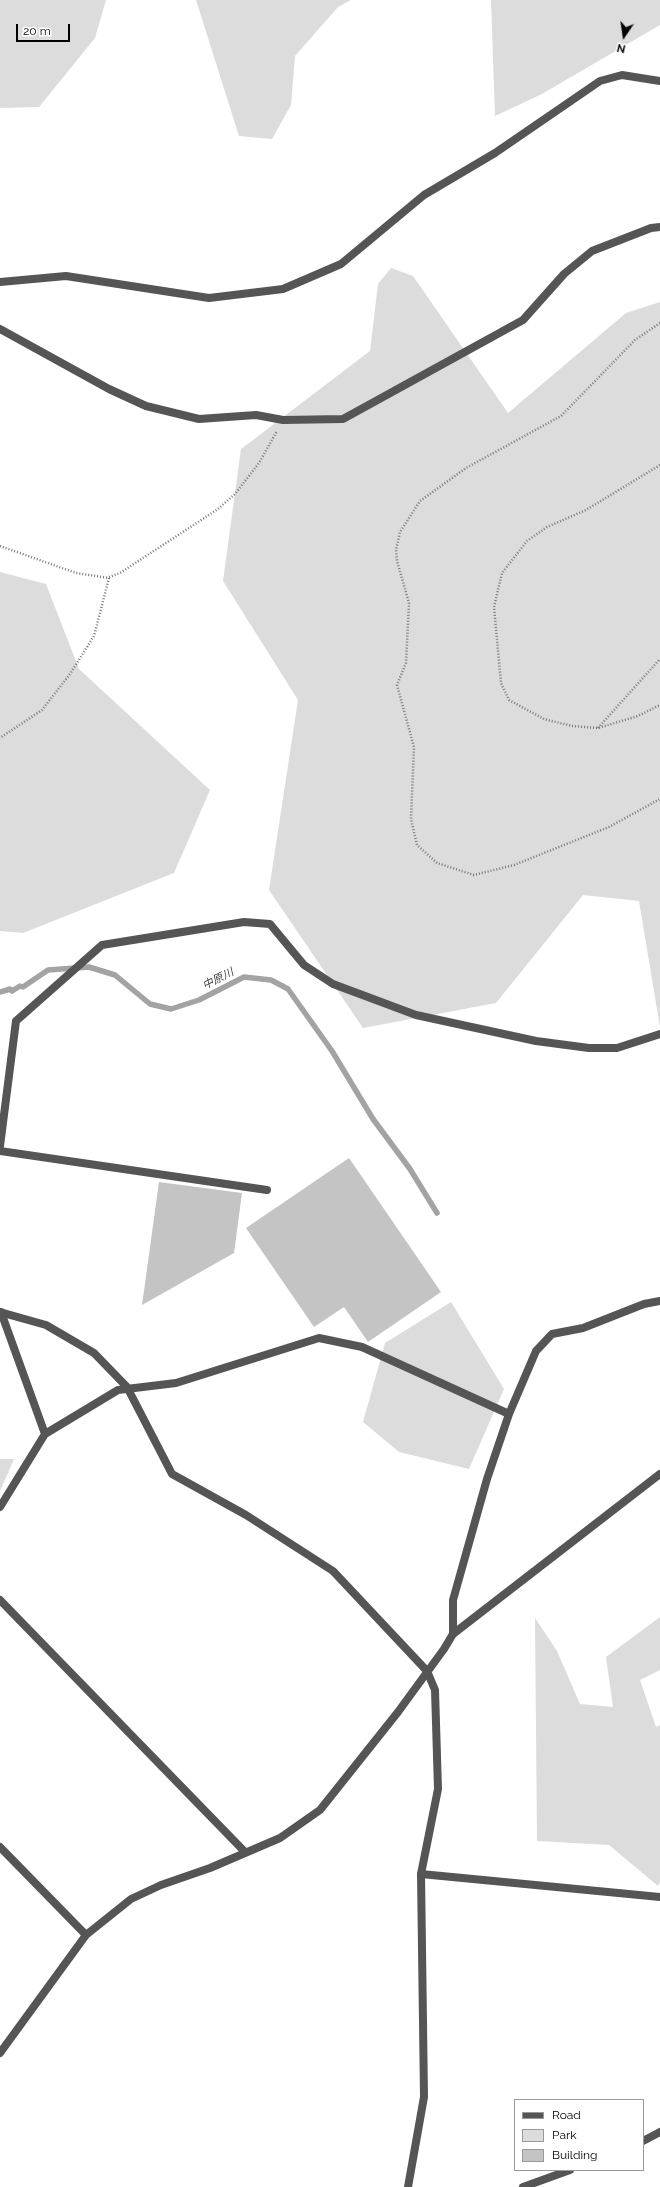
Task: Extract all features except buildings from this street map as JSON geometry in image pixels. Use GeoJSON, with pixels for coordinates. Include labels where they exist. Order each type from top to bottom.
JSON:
{"type":"FeatureCollection","features":[{"type":"Feature","properties":{"kind":"street"},"geometry":{"type":"LineString","coordinates":[[0,282],[66,276],[209,298],[283,289],[341,264],[424,195],[513,142],[600,81],[622,75],[660,81]]}},
{"type":"Feature","properties":{"kind":"street"},"geometry":{"type":"LineString","coordinates":[[0,329],[109,389],[146,406],[199,419],[256,415],[283,420],[343,419],[523,320],[564,274],[592,252],[651,228],[660,227]]}},
{"type":"Feature","properties":{"kind":"street"},"geometry":{"type":"LineString","coordinates":[[0,1146],[16,1021],[102,944],[244,922],[270,924],[304,965],[334,984],[416,1015],[536,1041],[589,1048],[617,1048],[660,1034]]}},
{"type":"Feature","properties":{"kind":"street"},"geometry":{"type":"LineString","coordinates":[[0,1151],[267,1190]]}},
{"type":"Feature","properties":{"kind":"street"},"geometry":{"type":"LineString","coordinates":[[453,1634],[453,1600],[487,1479],[509,1414],[536,1351],[552,1334],[583,1328],[644,1304],[660,1301]]}},
{"type":"Feature","properties":{"kind":"street"},"geometry":{"type":"LineString","coordinates":[[0,1312],[46,1325],[94,1353],[127,1387],[172,1474],[246,1515],[333,1571],[427,1671],[435,1690],[438,1788],[421,1874],[424,2097],[408,2187]]}},
{"type":"Feature","properties":{"kind":"street"},"geometry":{"type":"LineString","coordinates":[[0,1312],[45,1434]]}},
{"type":"Feature","properties":{"kind":"street"},"geometry":{"type":"LineString","coordinates":[[0,1507],[45,1434],[118,1390],[127,1387],[176,1383],[319,1338],[362,1347],[509,1414]]}},
{"type":"Feature","properties":{"kind":"street"},"geometry":{"type":"LineString","coordinates":[[0,2053],[86,1935],[131,1899],[161,1885],[210,1868],[280,1838],[320,1810],[398,1712],[453,1634],[660,1474]]}},
{"type":"Feature","properties":{"kind":"street"},"geometry":{"type":"LineString","coordinates":[[0,1600],[245,1852]]}},
{"type":"Feature","properties":{"kind":"street"},"geometry":{"type":"LineString","coordinates":[[0,1847],[86,1935]]}},
{"type":"Feature","properties":{"kind":"street"},"geometry":{"type":"LineString","coordinates":[[421,1874],[660,1897]]}},
{"type":"Feature","properties":{"kind":"street"},"geometry":{"type":"LineString","coordinates":[[644,2140],[660,2132]]}},
{"type":"Feature","properties":{"kind":"street"},"geometry":{"type":"LineString","coordinates":[[522,2187],[567,2171]]}},
{"type":"Feature","properties":{"kind":"path"},"geometry":{"type":"LineString","coordinates":[[660,323],[635,340],[561,416],[466,468],[420,501],[400,532],[396,550],[397,561],[409,603],[406,663],[397,685],[414,747],[411,819],[417,845],[437,863],[474,875],[514,865],[609,827],[660,799]]}},
{"type":"Feature","properties":{"kind":"path"},"geometry":{"type":"LineString","coordinates":[[0,546],[76,573],[109,578],[120,573],[218,509],[235,494],[259,464],[283,420]]}},
{"type":"Feature","properties":{"kind":"path"},"geometry":{"type":"LineString","coordinates":[[660,465],[586,510],[548,527],[527,541],[502,574],[494,607],[501,683],[509,700],[544,719],[572,726],[598,728],[638,716],[660,705]]}},
{"type":"Feature","properties":{"kind":"path"},"geometry":{"type":"LineString","coordinates":[[0,738],[42,710],[70,674],[94,636],[109,578]]}},
{"type":"Feature","properties":{"kind":"path"},"geometry":{"type":"LineString","coordinates":[[598,728],[660,659]]}},
{"type":"Feature","properties":{"kind":"green space"},"geometry":{"type":"Polygon","coordinates":[[[0,0],[106,0],[95,38],[39,107],[0,108],[0,0]]]}},
{"type":"Feature","properties":{"kind":"green space"},"geometry":{"type":"Polygon","coordinates":[[[196,0],[351,0],[338,7],[295,56],[291,105],[272,139],[239,136],[196,0]]]}},
{"type":"Feature","properties":{"kind":"green space"},"geometry":{"type":"Polygon","coordinates":[[[491,0],[660,0],[660,25],[542,94],[495,116],[491,0]]]}},
{"type":"Feature","properties":{"kind":"green space"},"geometry":{"type":"Polygon","coordinates":[[[391,268],[413,276],[508,413],[626,313],[660,302],[660,1027],[639,901],[583,895],[496,1003],[363,1028],[269,890],[298,700],[223,581],[241,449],[370,351],[378,284],[391,268]]]}},
{"type":"Feature","properties":{"kind":"green space"},"geometry":{"type":"Polygon","coordinates":[[[0,572],[46,584],[79,669],[210,790],[174,873],[23,933],[0,931],[0,572]]]}},
{"type":"Feature","properties":{"kind":"green space"},"geometry":{"type":"Polygon","coordinates":[[[451,1302],[504,1389],[469,1469],[399,1452],[363,1422],[385,1343],[451,1302]]]}},
{"type":"Feature","properties":{"kind":"green space"},"geometry":{"type":"Polygon","coordinates":[[[0,1459],[14,1459],[0,1491],[0,1459]]]}},
{"type":"Feature","properties":{"kind":"green space"},"geometry":{"type":"Polygon","coordinates":[[[660,1617],[660,1670],[640,1680],[656,1727],[660,1725],[660,1882],[658,1886],[609,1845],[537,1841],[535,1618],[557,1651],[580,1704],[613,1707],[606,1657],[660,1617]]]}},
{"type":"Feature","properties":{"kind":"waterway","name":"中原川"},"geometry":{"type":"LineString","coordinates":[[0,992],[10,989],[12,991],[20,986],[23,987],[48,970],[89,967],[115,975],[150,1004],[171,1009],[199,1000],[244,977],[271,980],[288,989],[332,1051],[373,1119],[410,1169],[437,1213]]}}]}
